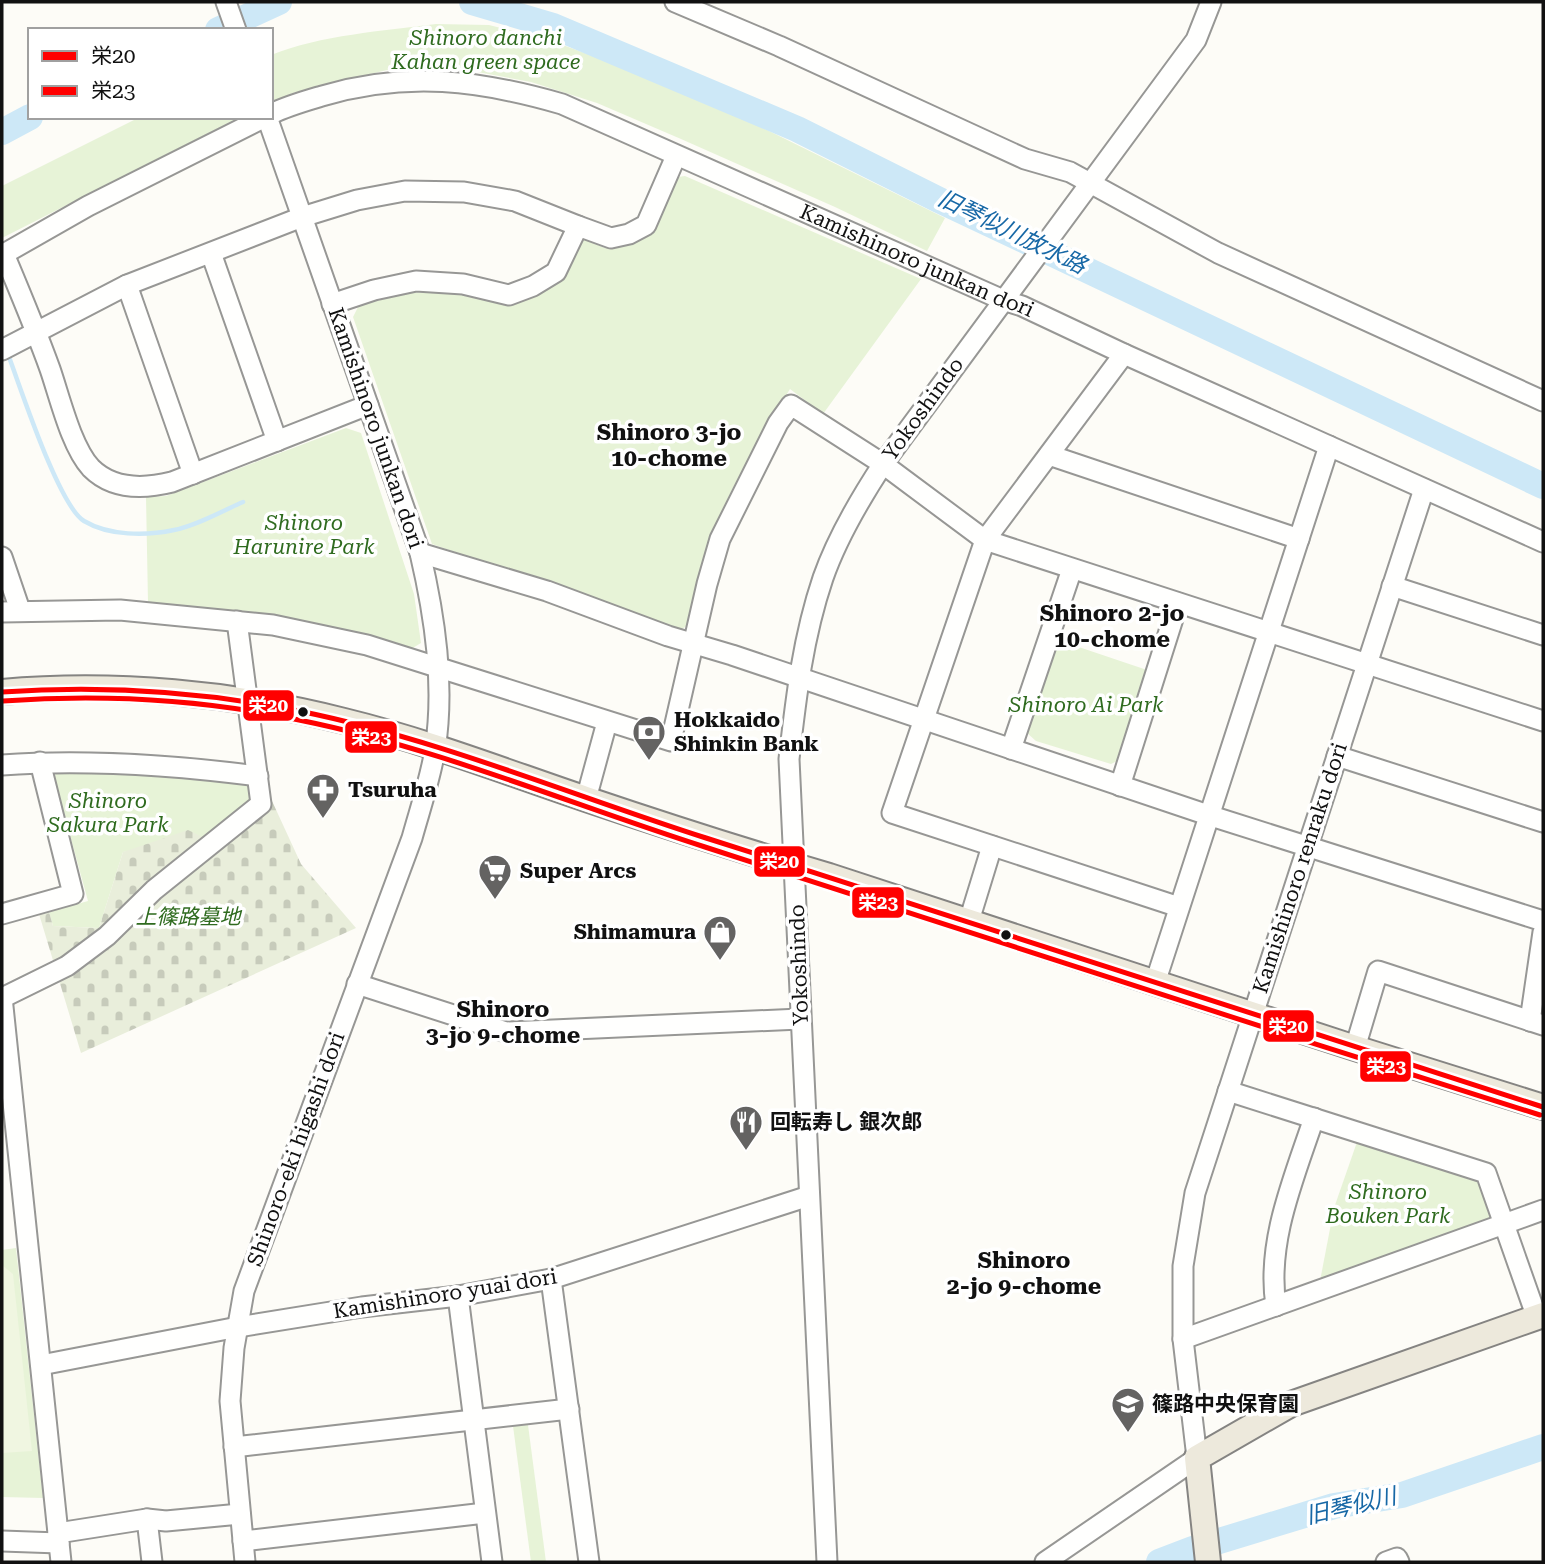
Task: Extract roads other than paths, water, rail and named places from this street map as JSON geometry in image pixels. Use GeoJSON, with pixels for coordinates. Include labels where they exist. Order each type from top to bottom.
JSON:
{"type":"FeatureCollection","features":[{"type":"Feature","properties":{"kind":"main road"},"geometry":{"type":"LineString","coordinates":[[2,692],[82,688],[152,692],[249,702],[343,720],[1543,1107]]}},
{"type":"Feature","properties":{"kind":"main road"},"geometry":{"type":"LineString","coordinates":[[1208,1562],[1197,1458],[1291,1404],[1540,1316]]}},
{"type":"Feature","properties":{"kind":"street"},"geometry":{"type":"LineString","coordinates":[[226,2],[235,28]]}},
{"type":"Feature","properties":{"kind":"street"},"geometry":{"type":"LineString","coordinates":[[674,2],[779,46],[1025,159],[1070,172],[1218,253],[1543,401]]}},
{"type":"Feature","properties":{"kind":"street","name":"Yokoshindo"},"geometry":{"type":"LineString","coordinates":[[827,1562],[789,759],[799,678],[809,627],[824,576],[847,526],[883,464],[1196,40],[1211,2]]}},
{"type":"Feature","properties":{"kind":"street","name":"Kamishinoro junkan dori"},"geometry":{"type":"LineString","coordinates":[[273,113],[336,92],[390,82],[456,81],[515,90],[562,104],[1003,300],[1023,306],[1543,542]]}},
{"type":"Feature","properties":{"kind":"street"},"geometry":{"type":"LineString","coordinates":[[262,119],[88,206],[3,255],[36,332],[78,447],[92,468],[110,480],[129,487],[149,488],[193,474],[368,405]]}},
{"type":"Feature","properties":{"kind":"street","name":"Kamishinoro junkan dori"},"geometry":{"type":"LineString","coordinates":[[267,119],[420,553],[431,599],[438,670],[435,748]]}},
{"type":"Feature","properties":{"kind":"street"},"geometry":{"type":"LineString","coordinates":[[2,350],[127,285],[302,217],[356,200],[405,191],[464,192],[515,201],[611,238],[629,234],[646,225],[676,156]]}},
{"type":"Feature","properties":{"kind":"street"},"geometry":{"type":"LineString","coordinates":[[332,304],[374,290],[416,281],[463,284],[509,295],[533,286],[556,272],[578,226]]}},
{"type":"Feature","properties":{"kind":"street"},"geometry":{"type":"LineString","coordinates":[[211,253],[277,441]]}},
{"type":"Feature","properties":{"kind":"street"},"geometry":{"type":"LineString","coordinates":[[127,285],[193,474]]}},
{"type":"Feature","properties":{"kind":"street"},"geometry":{"type":"LineString","coordinates":[[1124,354],[985,540],[892,813],[1179,907]]}},
{"type":"Feature","properties":{"kind":"street"},"geometry":{"type":"LineString","coordinates":[[2,557],[11,611],[120,610],[273,625],[367,646],[671,741],[719,539],[778,423],[791,405],[883,464],[985,540],[1543,721]]}},
{"type":"Feature","properties":{"kind":"street"},"geometry":{"type":"LineString","coordinates":[[1154,983],[1329,446]]}},
{"type":"Feature","properties":{"kind":"street"},"geometry":{"type":"LineString","coordinates":[[1049,455],[1299,539]]}},
{"type":"Feature","properties":{"kind":"street","name":"Kamishinoro renraku dori"},"geometry":{"type":"LineString","coordinates":[[1197,1458],[1183,1339],[1183,1266],[1195,1193],[1424,489]]}},
{"type":"Feature","properties":{"kind":"street"},"geometry":{"type":"LineString","coordinates":[[420,553],[547,591],[694,644],[1208,815],[1543,921]]}},
{"type":"Feature","properties":{"kind":"street"},"geometry":{"type":"LineString","coordinates":[[1011,749],[1072,569]]}},
{"type":"Feature","properties":{"kind":"street"},"geometry":{"type":"LineString","coordinates":[[1392,586],[1543,635]]}},
{"type":"Feature","properties":{"kind":"street"},"geometry":{"type":"LineString","coordinates":[[1121,786],[1178,603]]}},
{"type":"Feature","properties":{"kind":"street"},"geometry":{"type":"LineString","coordinates":[[60,1546],[2,998],[67,966],[107,936],[154,890],[261,804],[237,621]]}},
{"type":"Feature","properties":{"kind":"street"},"geometry":{"type":"LineString","coordinates":[[586,799],[607,722]]}},
{"type":"Feature","properties":{"kind":"street","name":"Shinoro-eki higashi dori"},"geometry":{"type":"LineString","coordinates":[[245,1562],[230,1401],[244,1291],[411,838],[435,748]]}},
{"type":"Feature","properties":{"kind":"street"},"geometry":{"type":"LineString","coordinates":[[1337,756],[1543,822]]}},
{"type":"Feature","properties":{"kind":"street"},"geometry":{"type":"LineString","coordinates":[[2,765],[40,762],[149,764],[258,776]]}},
{"type":"Feature","properties":{"kind":"street"},"geometry":{"type":"LineString","coordinates":[[2,914],[73,894],[40,762]]}},
{"type":"Feature","properties":{"kind":"street"},"geometry":{"type":"LineString","coordinates":[[968,921],[992,846]]}},
{"type":"Feature","properties":{"kind":"street"},"geometry":{"type":"LineString","coordinates":[[1355,1048],[1378,971],[1537,1023],[1543,932]]}},
{"type":"Feature","properties":{"kind":"street"},"geometry":{"type":"LineString","coordinates":[[357,984],[506,1032],[800,1019]]}},
{"type":"Feature","properties":{"kind":"street"},"geometry":{"type":"LineString","coordinates":[[1228,1091],[1486,1173],[1540,1316]]}},
{"type":"Feature","properties":{"kind":"street"},"geometry":{"type":"LineString","coordinates":[[1276,1306],[1272,1280],[1284,1209],[1314,1118]]}},
{"type":"Feature","properties":{"kind":"street","name":"Kamishinoro yuai dori"},"geometry":{"type":"LineString","coordinates":[[41,1365],[238,1327],[362,1307],[458,1296],[551,1279],[809,1196]]}},
{"type":"Feature","properties":{"kind":"street"},"geometry":{"type":"LineString","coordinates":[[1183,1339],[1543,1210]]}},
{"type":"Feature","properties":{"kind":"street"},"geometry":{"type":"LineString","coordinates":[[551,1279],[589,1562]]}},
{"type":"Feature","properties":{"kind":"street"},"geometry":{"type":"LineString","coordinates":[[458,1296],[492,1562]]}},
{"type":"Feature","properties":{"kind":"street"},"geometry":{"type":"LineString","coordinates":[[234,1447],[569,1409]]}},
{"type":"Feature","properties":{"kind":"street"},"geometry":{"type":"LineString","coordinates":[[1045,1562],[1197,1458]]}},
{"type":"Feature","properties":{"kind":"street"},"geometry":{"type":"LineString","coordinates":[[243,1541],[485,1513]]}},
{"type":"Feature","properties":{"kind":"street"},"geometry":{"type":"LineString","coordinates":[[2,1541],[60,1546],[147,1519],[166,1521],[240,1514]]}},
{"type":"Feature","properties":{"kind":"street"},"geometry":{"type":"LineString","coordinates":[[147,1519],[152,1562]]}},
{"type":"Feature","properties":{"kind":"street"},"geometry":{"type":"LineString","coordinates":[[1386,1562],[1397,1558],[1399,1562]]}},
{"type":"Feature","properties":{"kind":"waterway"},"geometry":{"type":"LineString","coordinates":[[222,28],[279,2]]}},
{"type":"Feature","properties":{"kind":"waterway","name":"旧琴似川放水路"},"geometry":{"type":"LineString","coordinates":[[472,2],[553,26],[797,129],[939,200],[1543,486]]}},
{"type":"Feature","properties":{"kind":"waterway"},"geometry":{"type":"LineString","coordinates":[[2,132],[28,118]]}},
{"type":"Feature","properties":{"kind":"waterway"},"geometry":{"type":"LineString","coordinates":[[9,357],[52,471],[63,494],[84,521],[116,532],[163,532],[191,525],[243,502]]}},
{"type":"Feature","properties":{"kind":"waterway","name":"旧琴似川"},"geometry":{"type":"LineString","coordinates":[[1159,1562],[1334,1506],[1402,1495],[1543,1447]]}},
{"type":"Feature","properties":{"kind":"place","name":"Hokkaido Shinkin Bank"},"geometry":{"type":"Point","coordinates":[649,762]}},
{"type":"Feature","properties":{"kind":"place","name":"Tsuruha"},"geometry":{"type":"Point","coordinates":[323,820]}},
{"type":"Feature","properties":{"kind":"place","name":"Super Arcs"},"geometry":{"type":"Point","coordinates":[495,901]}},
{"type":"Feature","properties":{"kind":"place","name":"Shimamura"},"geometry":{"type":"Point","coordinates":[720,962]}},
{"type":"Feature","properties":{"kind":"place","name":"回転寿し 銀次郎"},"geometry":{"type":"Point","coordinates":[746,1152]}},
{"type":"Feature","properties":{"kind":"place","name":"篠路中央保育園"},"geometry":{"type":"Point","coordinates":[1128,1434]}},
{"type":"Feature","properties":{"kind":"district","name":"Shinoro 3-jo 10-chome"},"geometry":{"type":"Point","coordinates":[669,445]}},
{"type":"Feature","properties":{"kind":"district","name":"Shinoro 2-jo 10-chome"},"geometry":{"type":"Point","coordinates":[1112,626]}},
{"type":"Feature","properties":{"kind":"district","name":"Shinoro 3-jo 9-chome"},"geometry":{"type":"Point","coordinates":[503,1022]}},
{"type":"Feature","properties":{"kind":"district","name":"Shinoro 2-jo 9-chome"},"geometry":{"type":"Point","coordinates":[1024,1273]}},
{"type":"Feature","properties":{"kind":"park label","name":"Shinoro danchi Kahan green space"},"geometry":{"type":"Point","coordinates":[486,50]}},
{"type":"Feature","properties":{"kind":"park label","name":"Shinoro Harunire Park"},"geometry":{"type":"Point","coordinates":[304,535]}},
{"type":"Feature","properties":{"kind":"park label","name":"Shinoro Ai Park"},"geometry":{"type":"Point","coordinates":[1086,705]}},
{"type":"Feature","properties":{"kind":"park label","name":"Shinoro Sakura Park"},"geometry":{"type":"Point","coordinates":[108,813]}},
{"type":"Feature","properties":{"kind":"park label","name":"上篠路墓地"},"geometry":{"type":"Point","coordinates":[188,917]}},
{"type":"Feature","properties":{"kind":"park label","name":"Shinoro Bouken Park"},"geometry":{"type":"Point","coordinates":[1388,1204]}}]}
